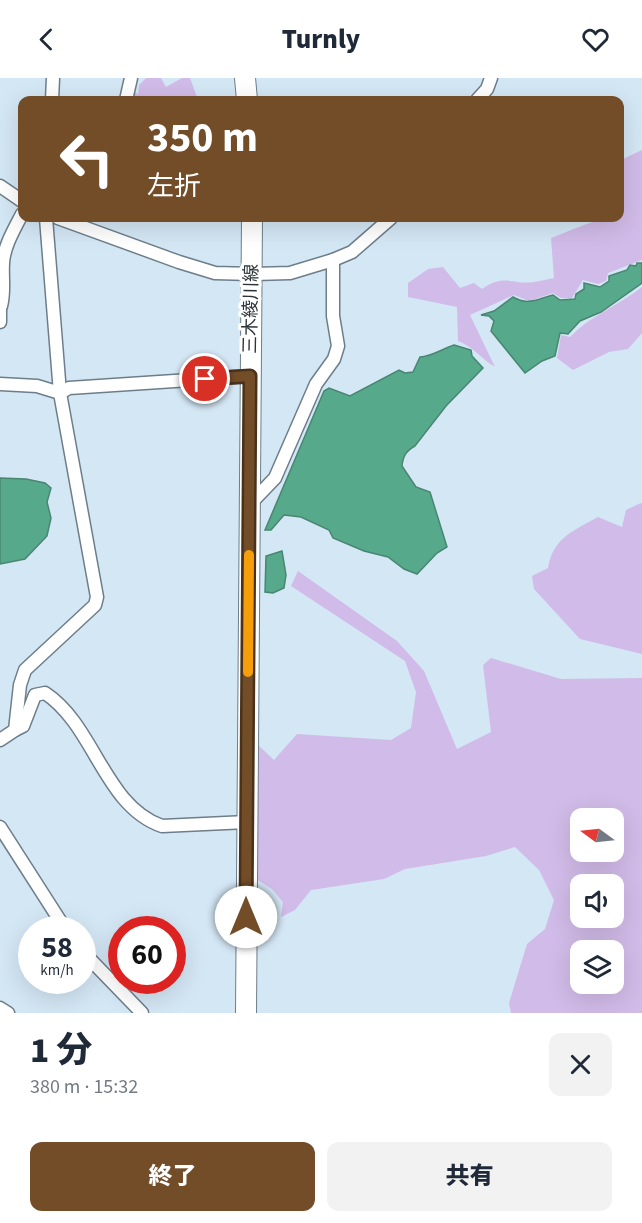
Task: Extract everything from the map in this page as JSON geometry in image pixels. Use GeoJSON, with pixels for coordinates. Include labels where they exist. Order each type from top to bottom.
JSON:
{"type":"FeatureCollection","features":[{"type":"Feature","properties":{"kind":"main road"},"geometry":{"type":"LineString","coordinates":[[245,78],[247,96]]}},
{"type":"Feature","properties":{"kind":"main road","name":"三木綾川線"},"geometry":{"type":"LineString","coordinates":[[246,1013],[252,222]]}},
{"type":"Feature","properties":{"kind":"street"},"geometry":{"type":"LineString","coordinates":[[52,96],[53,78]]}},
{"type":"Feature","properties":{"kind":"street"},"geometry":{"type":"LineString","coordinates":[[127,96],[131,78]]}},
{"type":"Feature","properties":{"kind":"street"},"geometry":{"type":"LineString","coordinates":[[481,96],[487,89],[490,78]]}},
{"type":"Feature","properties":{"kind":"street"},"geometry":{"type":"LineString","coordinates":[[0,186],[18,198]]}},
{"type":"Feature","properties":{"kind":"street"},"geometry":{"type":"LineString","coordinates":[[0,322],[0,306],[5,294],[3,262],[10,238],[18,222]]}},
{"type":"Feature","properties":{"kind":"street"},"geometry":{"type":"LineString","coordinates":[[15,730],[20,685],[25,670],[32,661],[95,605],[97,597],[60,393],[46,222]]}},
{"type":"Feature","properties":{"kind":"street"},"geometry":{"type":"LineString","coordinates":[[69,222],[215,273],[252,274],[290,273],[333,260],[352,252],[386,222]]}},
{"type":"Feature","properties":{"kind":"street"},"geometry":{"type":"LineString","coordinates":[[249,505],[274,478],[316,384],[334,359],[338,346],[333,316],[333,260]]}},
{"type":"Feature","properties":{"kind":"street"},"geometry":{"type":"LineString","coordinates":[[1,383],[37,386],[60,393],[69,388],[250,376]]}},
{"type":"Feature","properties":{"kind":"street"},"geometry":{"type":"LineString","coordinates":[[0,740],[23,726],[35,694],[45,693],[58,701],[76,723],[110,779],[150,822],[162,826],[247,822]]}},
{"type":"Feature","properties":{"kind":"street"},"geometry":{"type":"LineString","coordinates":[[0,827],[57,916]]}},
{"type":"Feature","properties":{"kind":"street"},"geometry":{"type":"LineString","coordinates":[[96,965],[142,1013]]}},
{"type":"Feature","properties":{"kind":"street"},"geometry":{"type":"LineString","coordinates":[[0,1008],[8,1013]]}},
{"type":"Feature","properties":{"kind":"shaded area"},"geometry":{"type":"Polygon","coordinates":[[[146,78],[161,78],[166,87],[182,78],[190,78],[197,96],[132,96],[133,92],[138,94],[139,85],[146,78]]]}},
{"type":"Feature","properties":{"kind":"shaded area"},"geometry":{"type":"Polygon","coordinates":[[[642,150],[642,260],[608,273],[606,281],[598,284],[583,280],[572,298],[561,298],[553,293],[529,301],[514,295],[470,315],[495,367],[469,346],[458,341],[457,307],[408,297],[408,283],[428,269],[443,267],[460,288],[474,283],[482,289],[502,281],[526,283],[554,278],[551,238],[593,222],[624,222],[624,159],[642,150]]]}},
{"type":"Feature","properties":{"kind":"shaded area"},"geometry":{"type":"Polygon","coordinates":[[[637,263],[642,263],[642,283],[601,312],[580,321],[568,334],[560,333],[555,356],[542,361],[525,373],[491,331],[494,321],[489,316],[481,315],[494,311],[513,297],[523,301],[553,295],[560,300],[575,299],[576,294],[584,289],[584,283],[600,287],[609,281],[609,276],[627,270],[630,265],[636,266],[637,263]]]}},
{"type":"Feature","properties":{"kind":"shaded area"},"geometry":{"type":"Polygon","coordinates":[[[642,287],[642,333],[628,349],[609,352],[573,370],[557,358],[561,335],[570,337],[586,323],[642,287]]]}},
{"type":"Feature","properties":{"kind":"shaded area"},"geometry":{"type":"Polygon","coordinates":[[[454,345],[471,350],[472,356],[483,368],[446,406],[415,446],[407,452],[402,466],[416,487],[430,492],[447,547],[437,553],[417,574],[404,569],[388,557],[364,551],[333,538],[329,530],[301,517],[284,515],[271,530],[265,530],[324,391],[329,388],[350,396],[399,370],[405,373],[413,372],[420,357],[454,345]]]}},
{"type":"Feature","properties":{"kind":"shaded area"},"geometry":{"type":"Polygon","coordinates":[[[0,478],[26,479],[45,483],[51,488],[47,502],[51,518],[47,536],[25,559],[0,564],[0,478]]]}},
{"type":"Feature","properties":{"kind":"shaded area"},"geometry":{"type":"Polygon","coordinates":[[[641,503],[642,654],[580,639],[534,589],[532,576],[548,568],[554,549],[565,536],[598,517],[622,527],[626,510],[641,503]]]}},
{"type":"Feature","properties":{"kind":"shaded area"},"geometry":{"type":"Polygon","coordinates":[[[282,551],[286,575],[284,588],[273,593],[265,592],[266,556],[282,551]]]}},
{"type":"Feature","properties":{"kind":"shaded area"},"geometry":{"type":"Polygon","coordinates":[[[298,571],[397,641],[424,671],[457,749],[491,732],[483,665],[491,658],[561,679],[642,678],[642,1013],[511,1013],[509,1003],[527,944],[545,929],[554,900],[539,870],[515,847],[486,856],[405,869],[384,879],[311,890],[295,910],[281,917],[283,902],[272,889],[256,879],[256,743],[274,760],[297,734],[391,740],[411,728],[416,692],[405,661],[291,586],[298,571]]]}},
{"type":"Feature","properties":{"kind":"slow traffic"},"geometry":{"type":"LineString","coordinates":[[248,672],[249,555]]}},
{"type":"Feature","properties":{"kind":"route"},"geometry":{"type":"LineString","coordinates":[[205,379],[250,376],[246,917]]}}]}
